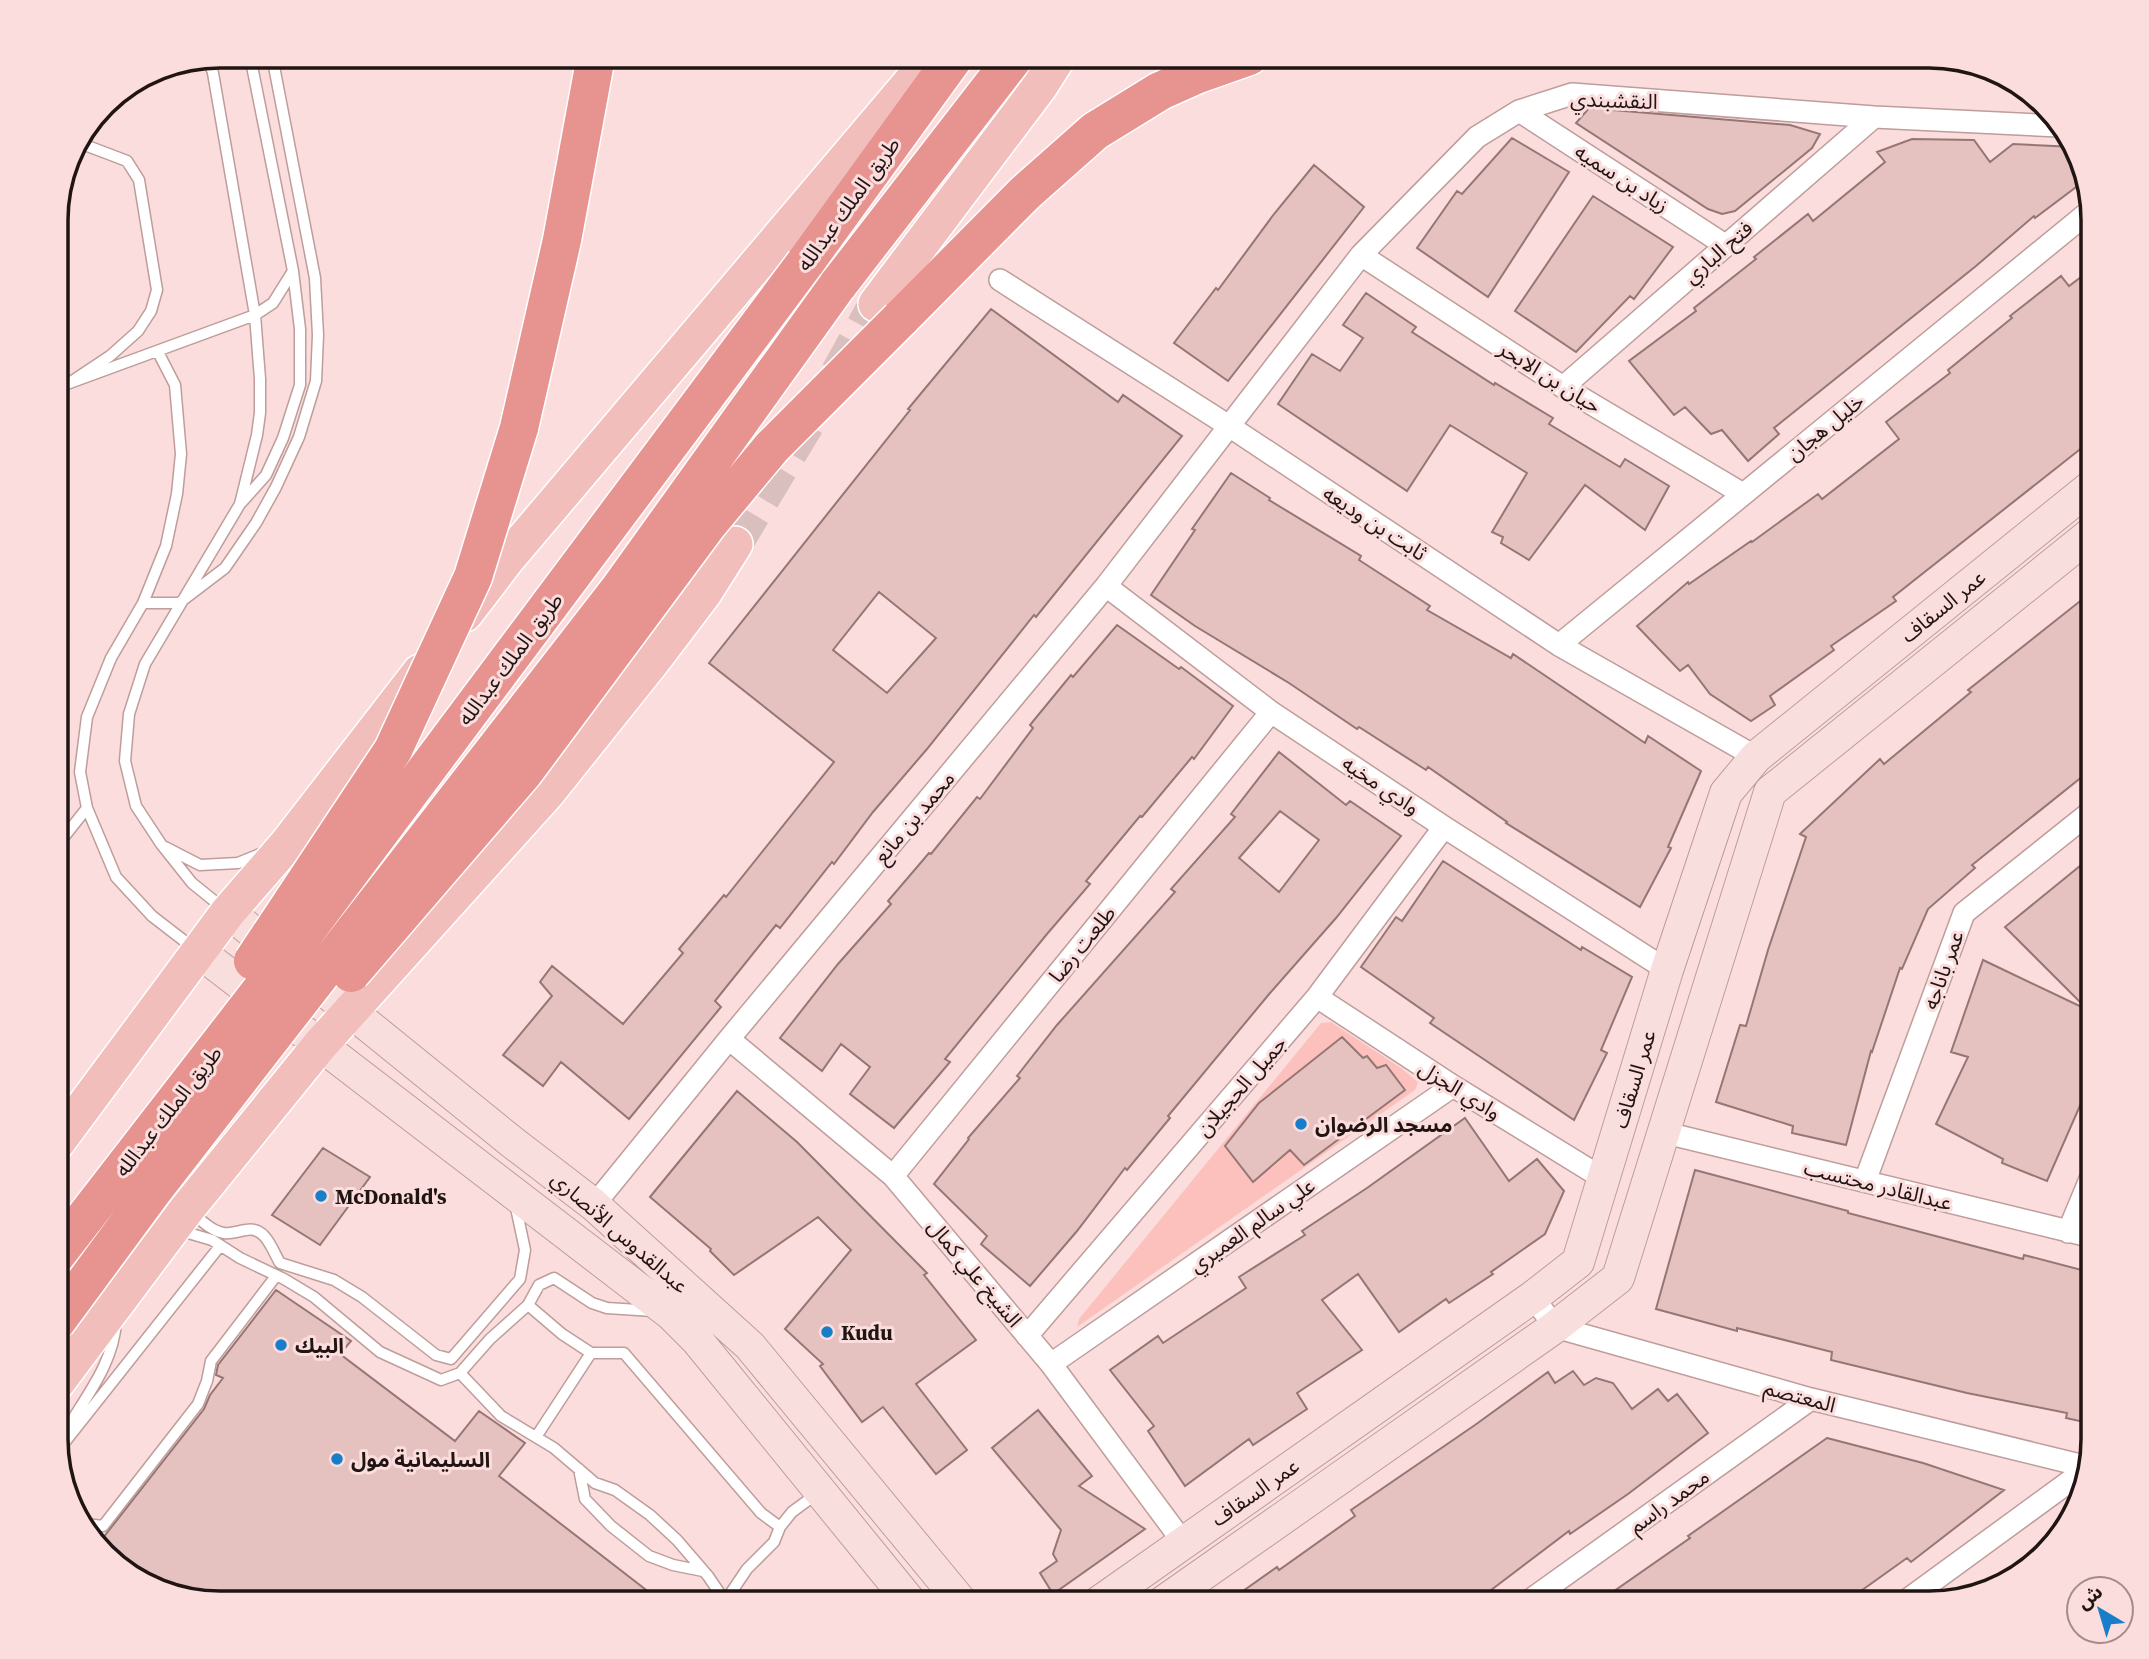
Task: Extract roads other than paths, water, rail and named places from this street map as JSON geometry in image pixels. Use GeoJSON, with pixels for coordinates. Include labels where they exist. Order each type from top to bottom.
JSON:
{"type":"FeatureCollection","features":[{"type":"Feature","properties":{"kind":"highway"},"geometry":{"type":"LineString","coordinates":[[69,1304],[154,1189],[379,942],[524,772],[708,524],[888,311],[1095,131],[1160,91],[1214,68]]}},
{"type":"Feature","properties":{"kind":"highway"},"geometry":{"type":"LineString","coordinates":[[69,1238],[393,750],[472,577],[519,428],[562,240],[594,69]]}},
{"type":"Feature","properties":{"kind":"highway","name":"طريق الملك عبدالله"},"geometry":{"type":"LineString","coordinates":[[69,1239],[282,963],[805,263],[946,69]]}},
{"type":"Feature","properties":{"kind":"highway","name":"طريق الملك عبدالله"},"geometry":{"type":"LineString","coordinates":[[154,1189],[618,591],[837,286],[1005,69]]}},
{"type":"Feature","properties":{"kind":"main road"},"geometry":{"type":"LineString","coordinates":[[69,1126],[228,912],[287,844],[507,559],[922,69]]}},
{"type":"Feature","properties":{"kind":"main road"},"geometry":{"type":"LineString","coordinates":[[888,311],[1051,69]]}},
{"type":"Feature","properties":{"kind":"main road"},"geometry":{"type":"LineString","coordinates":[[69,1367],[179,1219],[320,1045],[547,793],[654,660],[704,593],[735,544]]}},
{"type":"Feature","properties":{"kind":"street","name":"النقشبندي"},"geometry":{"type":"LineString","coordinates":[[1229,426],[1361,255],[1477,137],[1520,111],[1572,94],[1874,117],[2046,124]]}},
{"type":"Feature","properties":{"kind":"street","name":"زياد بن سميه"},"geometry":{"type":"LineString","coordinates":[[1520,111],[1725,245]]}},
{"type":"Feature","properties":{"kind":"street","name":"فتح الباري"},"geometry":{"type":"LineString","coordinates":[[1563,387],[1874,117]]}},
{"type":"Feature","properties":{"kind":"street","name":"خليل هجان"},"geometry":{"type":"LineString","coordinates":[[1559,645],[2081,218]]}},
{"type":"Feature","properties":{"kind":"street","name":"حيان بن الابحر"},"geometry":{"type":"LineString","coordinates":[[1361,255],[1563,387],[1743,494]]}},
{"type":"Feature","properties":{"kind":"street","name":"ثابت بن وديعه"},"geometry":{"type":"LineString","coordinates":[[1000,280],[1229,426],[1559,645],[1756,757]]}},
{"type":"Feature","properties":{"kind":"street","name":"محمد بن مانع"},"geometry":{"type":"LineString","coordinates":[[594,1205],[1106,586],[1229,426]]}},
{"type":"Feature","properties":{"kind":"street","name":"عمر السقاف"},"geometry":{"type":"LineString","coordinates":[[1115,1591],[1533,1297],[1578,1262],[1667,970],[1726,793],[1756,757],[2081,495]]}},
{"type":"Feature","properties":{"kind":"street","name":"عمر السقاف"},"geometry":{"type":"LineString","coordinates":[[1179,1591],[1555,1327],[1618,1278],[1770,792],[2081,542]]}},
{"type":"Feature","properties":{"kind":"street","name":"وادي مخيه"},"geometry":{"type":"LineString","coordinates":[[1106,586],[1271,712],[1667,970]]}},
{"type":"Feature","properties":{"kind":"street","name":"طلعت رضا"},"geometry":{"type":"LineString","coordinates":[[893,1176],[1271,712]]}},
{"type":"Feature","properties":{"kind":"street","name":"عمر باناجه"},"geometry":{"type":"LineString","coordinates":[[1865,1181],[1964,913],[2081,820]]}},
{"type":"Feature","properties":{"kind":"street","name":"جميل الحجيلان"},"geometry":{"type":"LineString","coordinates":[[1027,1336],[1317,997],[1444,827]]}},
{"type":"Feature","properties":{"kind":"street","name":"عبدالقدوس الأنصاري"},"geometry":{"type":"LineString","coordinates":[[228,912],[594,1205],[750,1346],[952,1591]]}},
{"type":"Feature","properties":{"kind":"street","name":"عبدالقدوس الأنصاري"},"geometry":{"type":"LineString","coordinates":[[198,951],[671,1314],[697,1340],[901,1591]]}},
{"type":"Feature","properties":{"kind":"street","name":"وادي الجزل"},"geometry":{"type":"LineString","coordinates":[[1317,997],[1453,1086],[1604,1179]]}},
{"type":"Feature","properties":{"kind":"street","name":"الشيخ علي كمال"},"geometry":{"type":"LineString","coordinates":[[729,1039],[893,1176],[1051,1364],[1183,1542]]}},
{"type":"Feature","properties":{"kind":"street","name":"علي سالم العميري"},"geometry":{"type":"LineString","coordinates":[[1051,1364],[1453,1086]]}},
{"type":"Feature","properties":{"kind":"street","name":"عبدالقادر محتسب"},"geometry":{"type":"LineString","coordinates":[[1662,1132],[2081,1235]]}},
{"type":"Feature","properties":{"kind":"street"},"geometry":{"type":"LineString","coordinates":[[2068,1232],[2081,1201]]}},
{"type":"Feature","properties":{"kind":"street"},"geometry":{"type":"LineString","coordinates":[[1533,1297],[1555,1327]]}},
{"type":"Feature","properties":{"kind":"street","name":"المعتصم"},"geometry":{"type":"LineString","coordinates":[[1555,1327],[1811,1399],[2078,1465]]}},
{"type":"Feature","properties":{"kind":"street","name":"محمد راسم"},"geometry":{"type":"LineString","coordinates":[[1543,1591],[1811,1399]]}},
{"type":"Feature","properties":{"kind":"street"},"geometry":{"type":"LineString","coordinates":[[1937,1590],[2076,1477]]}},
{"type":"Feature","properties":{"kind":"lane"},"geometry":{"type":"LineString","coordinates":[[212,69],[255,315],[260,379],[257,435],[240,504]]}},
{"type":"Feature","properties":{"kind":"lane"},"geometry":{"type":"LineString","coordinates":[[228,912],[192,883],[161,844],[136,806],[125,761],[129,714],[145,664],[240,504],[265,475],[283,438],[300,385],[300,329],[293,271],[253,69]]}},
{"type":"Feature","properties":{"kind":"lane"},"geometry":{"type":"LineString","coordinates":[[143,603],[180,603],[225,568],[256,523],[276,487],[299,437],[316,381],[316,278],[275,69]]}},
{"type":"Feature","properties":{"kind":"lane"},"geometry":{"type":"LineString","coordinates":[[71,382],[110,356],[138,331],[151,311],[157,290],[139,180],[127,161],[88,146]]}},
{"type":"Feature","properties":{"kind":"lane"},"geometry":{"type":"LineString","coordinates":[[71,382],[255,315],[273,303],[293,271]]}},
{"type":"Feature","properties":{"kind":"lane"},"geometry":{"type":"LineString","coordinates":[[158,352],[175,385],[181,454],[177,494],[166,546],[143,603],[111,658],[87,717],[80,772],[87,808],[116,877],[152,916],[198,951]]}},
{"type":"Feature","properties":{"kind":"lane"},"geometry":{"type":"LineString","coordinates":[[69,831],[87,808]]}},
{"type":"Feature","properties":{"kind":"lane"},"geometry":{"type":"LineString","coordinates":[[161,844],[200,866],[238,863],[287,844]]}},
{"type":"Feature","properties":{"kind":"lane"},"geometry":{"type":"LineString","coordinates":[[179,1219],[221,1233],[248,1229],[259,1232],[270,1241],[280,1263],[334,1280],[362,1297],[436,1355],[451,1359],[520,1279],[525,1251],[522,1228],[512,1193]]}},
{"type":"Feature","properties":{"kind":"lane"},"geometry":{"type":"LineString","coordinates":[[179,1219],[192,1233],[220,1245],[314,1297],[380,1352],[441,1380],[460,1373],[490,1339],[528,1305],[538,1285],[554,1278],[592,1303],[607,1308],[671,1314]]}},
{"type":"Feature","properties":{"kind":"lane"},"geometry":{"type":"LineString","coordinates":[[69,1434],[220,1245]]}},
{"type":"Feature","properties":{"kind":"lane"},"geometry":{"type":"LineString","coordinates":[[95,1525],[103,1526],[198,1404],[211,1361],[276,1276]]}},
{"type":"Feature","properties":{"kind":"lane"},"geometry":{"type":"LineString","coordinates":[[69,1428],[111,1351],[117,1303]]}},
{"type":"Feature","properties":{"kind":"lane"},"geometry":{"type":"LineString","coordinates":[[528,1305],[562,1334],[591,1353],[624,1353],[761,1513],[780,1527]]}},
{"type":"Feature","properties":{"kind":"lane"},"geometry":{"type":"LineString","coordinates":[[536,1437],[591,1353]]}},
{"type":"Feature","properties":{"kind":"lane"},"geometry":{"type":"LineString","coordinates":[[460,1373],[501,1416],[554,1448],[595,1483],[615,1490],[650,1515],[677,1540],[704,1571],[717,1591]]}},
{"type":"Feature","properties":{"kind":"lane"},"geometry":{"type":"LineString","coordinates":[[579,1469],[585,1499],[630,1541],[649,1556],[673,1565],[704,1571]]}},
{"type":"Feature","properties":{"kind":"lane"},"geometry":{"type":"LineString","coordinates":[[732,1591],[747,1569],[774,1542],[780,1527],[818,1489]]}},
{"type":"Feature","properties":{"kind":"tunnel"},"geometry":{"type":"LineString","coordinates":[[838,373],[876,304]]}},
{"type":"Feature","properties":{"kind":"tunnel"},"geometry":{"type":"LineString","coordinates":[[735,544],[807,424]]}},
{"type":"Feature","properties":{"kind":"place","name":"مسجد الرضوان"},"geometry":{"type":"Point","coordinates":[1301,1124]}},
{"type":"Feature","properties":{"kind":"place","name":"McDonald's"},"geometry":{"type":"Point","coordinates":[321,1196]}},
{"type":"Feature","properties":{"kind":"place","name":"Kudu"},"geometry":{"type":"Point","coordinates":[827,1332]}},
{"type":"Feature","properties":{"kind":"place","name":"البيك"},"geometry":{"type":"Point","coordinates":[281,1345]}},
{"type":"Feature","properties":{"kind":"place","name":"السليمانية مول"},"geometry":{"type":"Point","coordinates":[337,1459]}}]}
